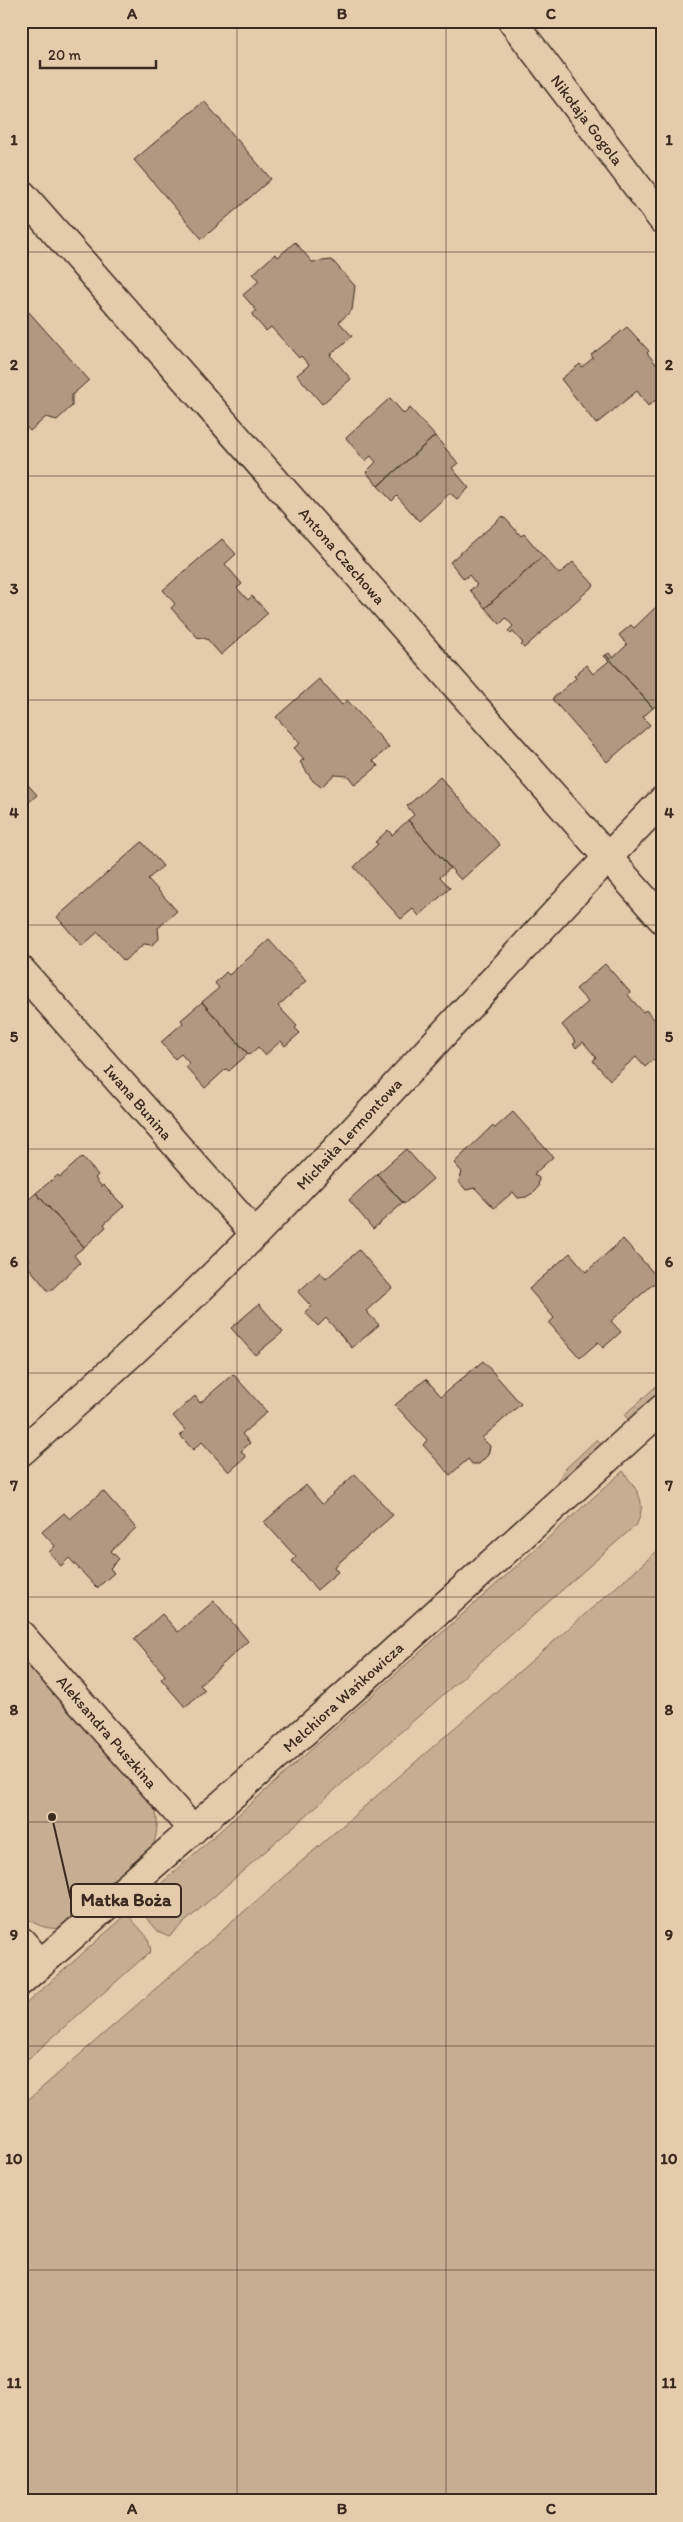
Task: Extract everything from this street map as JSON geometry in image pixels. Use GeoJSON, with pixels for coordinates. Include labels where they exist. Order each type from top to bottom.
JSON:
{"type":"FeatureCollection","features":[{"type":"Feature","properties":{"kind":"street","name":"Nikołaja Gogola"},"geometry":{"type":"LineString","coordinates":[[512,21],[662,219]]}},
{"type":"Feature","properties":{"kind":"street","name":"Antona Czechowa"},"geometry":{"type":"LineString","coordinates":[[21,193],[662,919]]}},
{"type":"Feature","properties":{"kind":"street","name":"Michaiła Lermontowa"},"geometry":{"type":"LineString","coordinates":[[21,1452],[97,1385],[255,1234],[662,801]]}},
{"type":"Feature","properties":{"kind":"street","name":"Iwana Bunina"},"geometry":{"type":"LineString","coordinates":[[21,970],[255,1234]]}},
{"type":"Feature","properties":{"kind":"street","name":"Melchiora Wańkowicza"},"geometry":{"type":"LineString","coordinates":[[21,1982],[347,1694],[662,1409]]}},
{"type":"Feature","properties":{"kind":"street","name":"Aleksandra Puszkina"},"geometry":{"type":"LineString","coordinates":[[21,1635],[193,1830]]}},
{"type":"Feature","properties":{"kind":"street"},"geometry":{"type":"LineString","coordinates":[[21,1941],[41,1964]]}},
{"type":"Feature","properties":{"kind":"shaded area"},"geometry":{"type":"Polygon","coordinates":[[[662,1381],[662,1395],[631,1422],[624,1415],[662,1381]]]}},
{"type":"Feature","properties":{"kind":"shaded area"},"geometry":{"type":"Polygon","coordinates":[[[597,1439],[603,1447],[553,1491],[563,1471],[597,1439]]]}},
{"type":"Feature","properties":{"kind":"shaded area"},"geometry":{"type":"Polygon","coordinates":[[[623,1471],[636,1490],[641,1502],[640,1516],[637,1524],[169,1936],[158,1931],[136,1906],[623,1471]]]}},
{"type":"Feature","properties":{"kind":"shaded area"},"geometry":{"type":"Polygon","coordinates":[[[662,1547],[662,2501],[21,2501],[21,2106],[662,1547]]]}},
{"type":"Feature","properties":{"kind":"shaded area"},"geometry":{"type":"Polygon","coordinates":[[[21,1652],[149,1797],[157,1818],[157,1831],[151,1853],[68,1928],[48,1928],[42,1926],[31,1921],[21,1912],[21,1652]]]}},
{"type":"Feature","properties":{"kind":"shaded area"},"geometry":{"type":"Polygon","coordinates":[[[127,1914],[148,1938],[151,1951],[21,2065],[21,2008],[127,1914]]]}},
{"type":"Feature","properties":{"kind":"building"},"geometry":{"type":"Polygon","coordinates":[[[204,101],[271,179],[202,239],[134,160],[204,101]]]}},
{"type":"Feature","properties":{"kind":"building"},"geometry":{"type":"Polygon","coordinates":[[[295,242],[312,262],[332,260],[355,286],[352,310],[339,322],[352,336],[330,355],[351,379],[322,404],[297,375],[309,365],[301,356],[299,358],[271,327],[266,331],[252,315],[256,310],[243,295],[259,281],[253,274],[275,254],[278,257],[295,242]]]}},
{"type":"Feature","properties":{"kind":"building"},"geometry":{"type":"Polygon","coordinates":[[[21,303],[89,380],[72,395],[72,406],[57,420],[46,417],[30,431],[21,421],[21,303]]]}},
{"type":"Feature","properties":{"kind":"building"},"geometry":{"type":"Polygon","coordinates":[[[627,327],[649,351],[647,353],[662,371],[662,395],[648,406],[637,391],[596,424],[561,379],[580,364],[582,367],[593,358],[591,355],[627,327]]]}},
{"type":"Feature","properties":{"kind":"building"},"geometry":{"type":"Polygon","coordinates":[[[390,398],[404,414],[410,408],[435,436],[378,486],[366,472],[376,462],[371,456],[365,461],[346,438],[390,398]]]}},
{"type":"Feature","properties":{"kind":"building"},"geometry":{"type":"Polygon","coordinates":[[[435,436],[458,463],[452,468],[469,488],[457,499],[450,493],[419,521],[397,496],[392,501],[378,486],[435,436]]]}},
{"type":"Feature","properties":{"kind":"building"},"geometry":{"type":"Polygon","coordinates":[[[503,516],[521,536],[524,534],[543,556],[485,608],[470,590],[477,585],[469,575],[464,579],[450,562],[503,516]]]}},
{"type":"Feature","properties":{"kind":"building"},"geometry":{"type":"Polygon","coordinates":[[[222,539],[236,554],[225,564],[242,584],[237,588],[248,600],[252,596],[268,613],[221,655],[207,639],[197,637],[171,608],[175,604],[163,590],[222,539]]]}},
{"type":"Feature","properties":{"kind":"building"},"geometry":{"type":"Polygon","coordinates":[[[543,556],[559,574],[573,562],[594,585],[524,648],[521,645],[523,643],[513,632],[511,634],[508,631],[513,626],[506,618],[500,624],[485,608],[543,556]]]}},
{"type":"Feature","properties":{"kind":"building"},"geometry":{"type":"Polygon","coordinates":[[[657,606],[662,612],[662,701],[653,708],[606,655],[609,653],[613,658],[627,645],[619,635],[631,625],[634,628],[657,606]]]}},
{"type":"Feature","properties":{"kind":"building"},"geometry":{"type":"Polygon","coordinates":[[[606,655],[653,708],[643,717],[650,725],[607,762],[552,699],[576,678],[574,676],[586,665],[593,674],[609,661],[604,656],[606,655]]]}},
{"type":"Feature","properties":{"kind":"building"},"geometry":{"type":"Polygon","coordinates":[[[319,679],[342,705],[347,700],[389,747],[373,761],[378,766],[355,785],[348,776],[334,775],[321,787],[313,781],[300,762],[304,759],[294,748],[300,743],[276,717],[319,679]]]}},
{"type":"Feature","properties":{"kind":"building"},"geometry":{"type":"Polygon","coordinates":[[[21,767],[27,774],[22,778],[37,795],[21,809],[21,767]]]}},
{"type":"Feature","properties":{"kind":"building"},"geometry":{"type":"Polygon","coordinates":[[[440,777],[500,845],[461,880],[408,820],[414,815],[407,806],[440,777]]]}},
{"type":"Feature","properties":{"kind":"building"},"geometry":{"type":"Polygon","coordinates":[[[408,820],[450,868],[440,877],[450,888],[419,916],[413,909],[401,919],[354,867],[378,844],[375,842],[388,830],[392,835],[408,820]]]}},
{"type":"Feature","properties":{"kind":"building"},"geometry":{"type":"Polygon","coordinates":[[[142,842],[163,866],[148,879],[177,911],[158,928],[159,939],[152,945],[144,944],[124,961],[98,932],[82,946],[57,917],[142,842]]]}},
{"type":"Feature","properties":{"kind":"building"},"geometry":{"type":"Polygon","coordinates":[[[269,940],[306,981],[278,1006],[297,1026],[295,1028],[300,1033],[285,1046],[281,1041],[265,1055],[258,1047],[249,1055],[202,1002],[219,988],[215,983],[226,972],[229,975],[269,940]]]}},
{"type":"Feature","properties":{"kind":"building"},"geometry":{"type":"Polygon","coordinates":[[[605,964],[630,992],[628,995],[643,1012],[646,1010],[662,1028],[662,1052],[645,1067],[636,1057],[610,1080],[593,1061],[596,1057],[583,1042],[576,1048],[573,1044],[576,1042],[562,1025],[588,1002],[576,989],[605,964]]]}},
{"type":"Feature","properties":{"kind":"building"},"geometry":{"type":"Polygon","coordinates":[[[202,1002],[248,1054],[229,1071],[226,1069],[205,1088],[186,1067],[190,1064],[181,1054],[175,1059],[161,1042],[183,1023],[181,1020],[202,1002]]]}},
{"type":"Feature","properties":{"kind":"building"},"geometry":{"type":"Polygon","coordinates":[[[513,1112],[553,1157],[534,1174],[539,1178],[538,1187],[533,1193],[526,1197],[518,1198],[513,1192],[494,1208],[475,1188],[466,1190],[459,1182],[462,1172],[454,1163],[492,1126],[495,1128],[513,1112]]]}},
{"type":"Feature","properties":{"kind":"building"},"geometry":{"type":"Polygon","coordinates":[[[406,1149],[433,1179],[404,1204],[377,1174],[406,1149]]]}},
{"type":"Feature","properties":{"kind":"building"},"geometry":{"type":"Polygon","coordinates":[[[82,1157],[98,1175],[95,1178],[102,1187],[103,1185],[124,1206],[104,1224],[106,1227],[84,1247],[36,1193],[58,1175],[60,1177],[82,1157]]]}},
{"type":"Feature","properties":{"kind":"building"},"geometry":{"type":"Polygon","coordinates":[[[377,1174],[403,1203],[373,1229],[349,1200],[377,1174]]]}},
{"type":"Feature","properties":{"kind":"building"},"geometry":{"type":"Polygon","coordinates":[[[36,1193],[84,1247],[74,1255],[80,1263],[49,1292],[25,1263],[29,1259],[24,1254],[21,1257],[21,1207],[36,1193]]]}},
{"type":"Feature","properties":{"kind":"building"},"geometry":{"type":"Polygon","coordinates":[[[623,1239],[659,1279],[611,1321],[621,1332],[603,1348],[598,1342],[580,1358],[549,1323],[554,1318],[529,1289],[570,1253],[586,1272],[623,1239]]]}},
{"type":"Feature","properties":{"kind":"building"},"geometry":{"type":"Polygon","coordinates":[[[359,1250],[392,1288],[366,1311],[379,1325],[352,1348],[326,1318],[318,1326],[305,1312],[311,1306],[298,1292],[320,1272],[326,1279],[359,1250]]]}},
{"type":"Feature","properties":{"kind":"building"},"geometry":{"type":"Polygon","coordinates":[[[259,1304],[283,1332],[255,1355],[231,1328],[259,1304]]]}},
{"type":"Feature","properties":{"kind":"building"},"geometry":{"type":"Polygon","coordinates":[[[483,1361],[521,1404],[482,1438],[490,1446],[488,1455],[479,1464],[472,1464],[468,1459],[450,1475],[423,1445],[427,1440],[395,1405],[426,1379],[441,1396],[483,1361]]]}},
{"type":"Feature","properties":{"kind":"building"},"geometry":{"type":"Polygon","coordinates":[[[233,1374],[267,1412],[242,1434],[250,1443],[241,1451],[246,1457],[229,1472],[202,1442],[193,1450],[180,1435],[185,1430],[173,1416],[195,1396],[200,1403],[233,1374]]]}},
{"type":"Feature","properties":{"kind":"building"},"geometry":{"type":"Polygon","coordinates":[[[355,1474],[393,1515],[334,1567],[338,1572],[317,1590],[292,1561],[296,1557],[264,1522],[306,1485],[322,1504],[355,1474]]]}},
{"type":"Feature","properties":{"kind":"building"},"geometry":{"type":"Polygon","coordinates":[[[103,1491],[136,1528],[111,1551],[119,1559],[110,1568],[114,1573],[97,1588],[69,1558],[61,1566],[49,1552],[55,1546],[42,1532],[64,1513],[70,1519],[103,1491]]]}},
{"type":"Feature","properties":{"kind":"building"},"geometry":{"type":"Polygon","coordinates":[[[214,1601],[248,1641],[200,1685],[205,1690],[185,1707],[161,1679],[165,1675],[134,1639],[162,1614],[178,1632],[214,1601]]]}},
{"type":"Feature","properties":{"kind":"place","name":"Matka Boża"},"geometry":{"type":"Point","coordinates":[52,1817]}}]}
